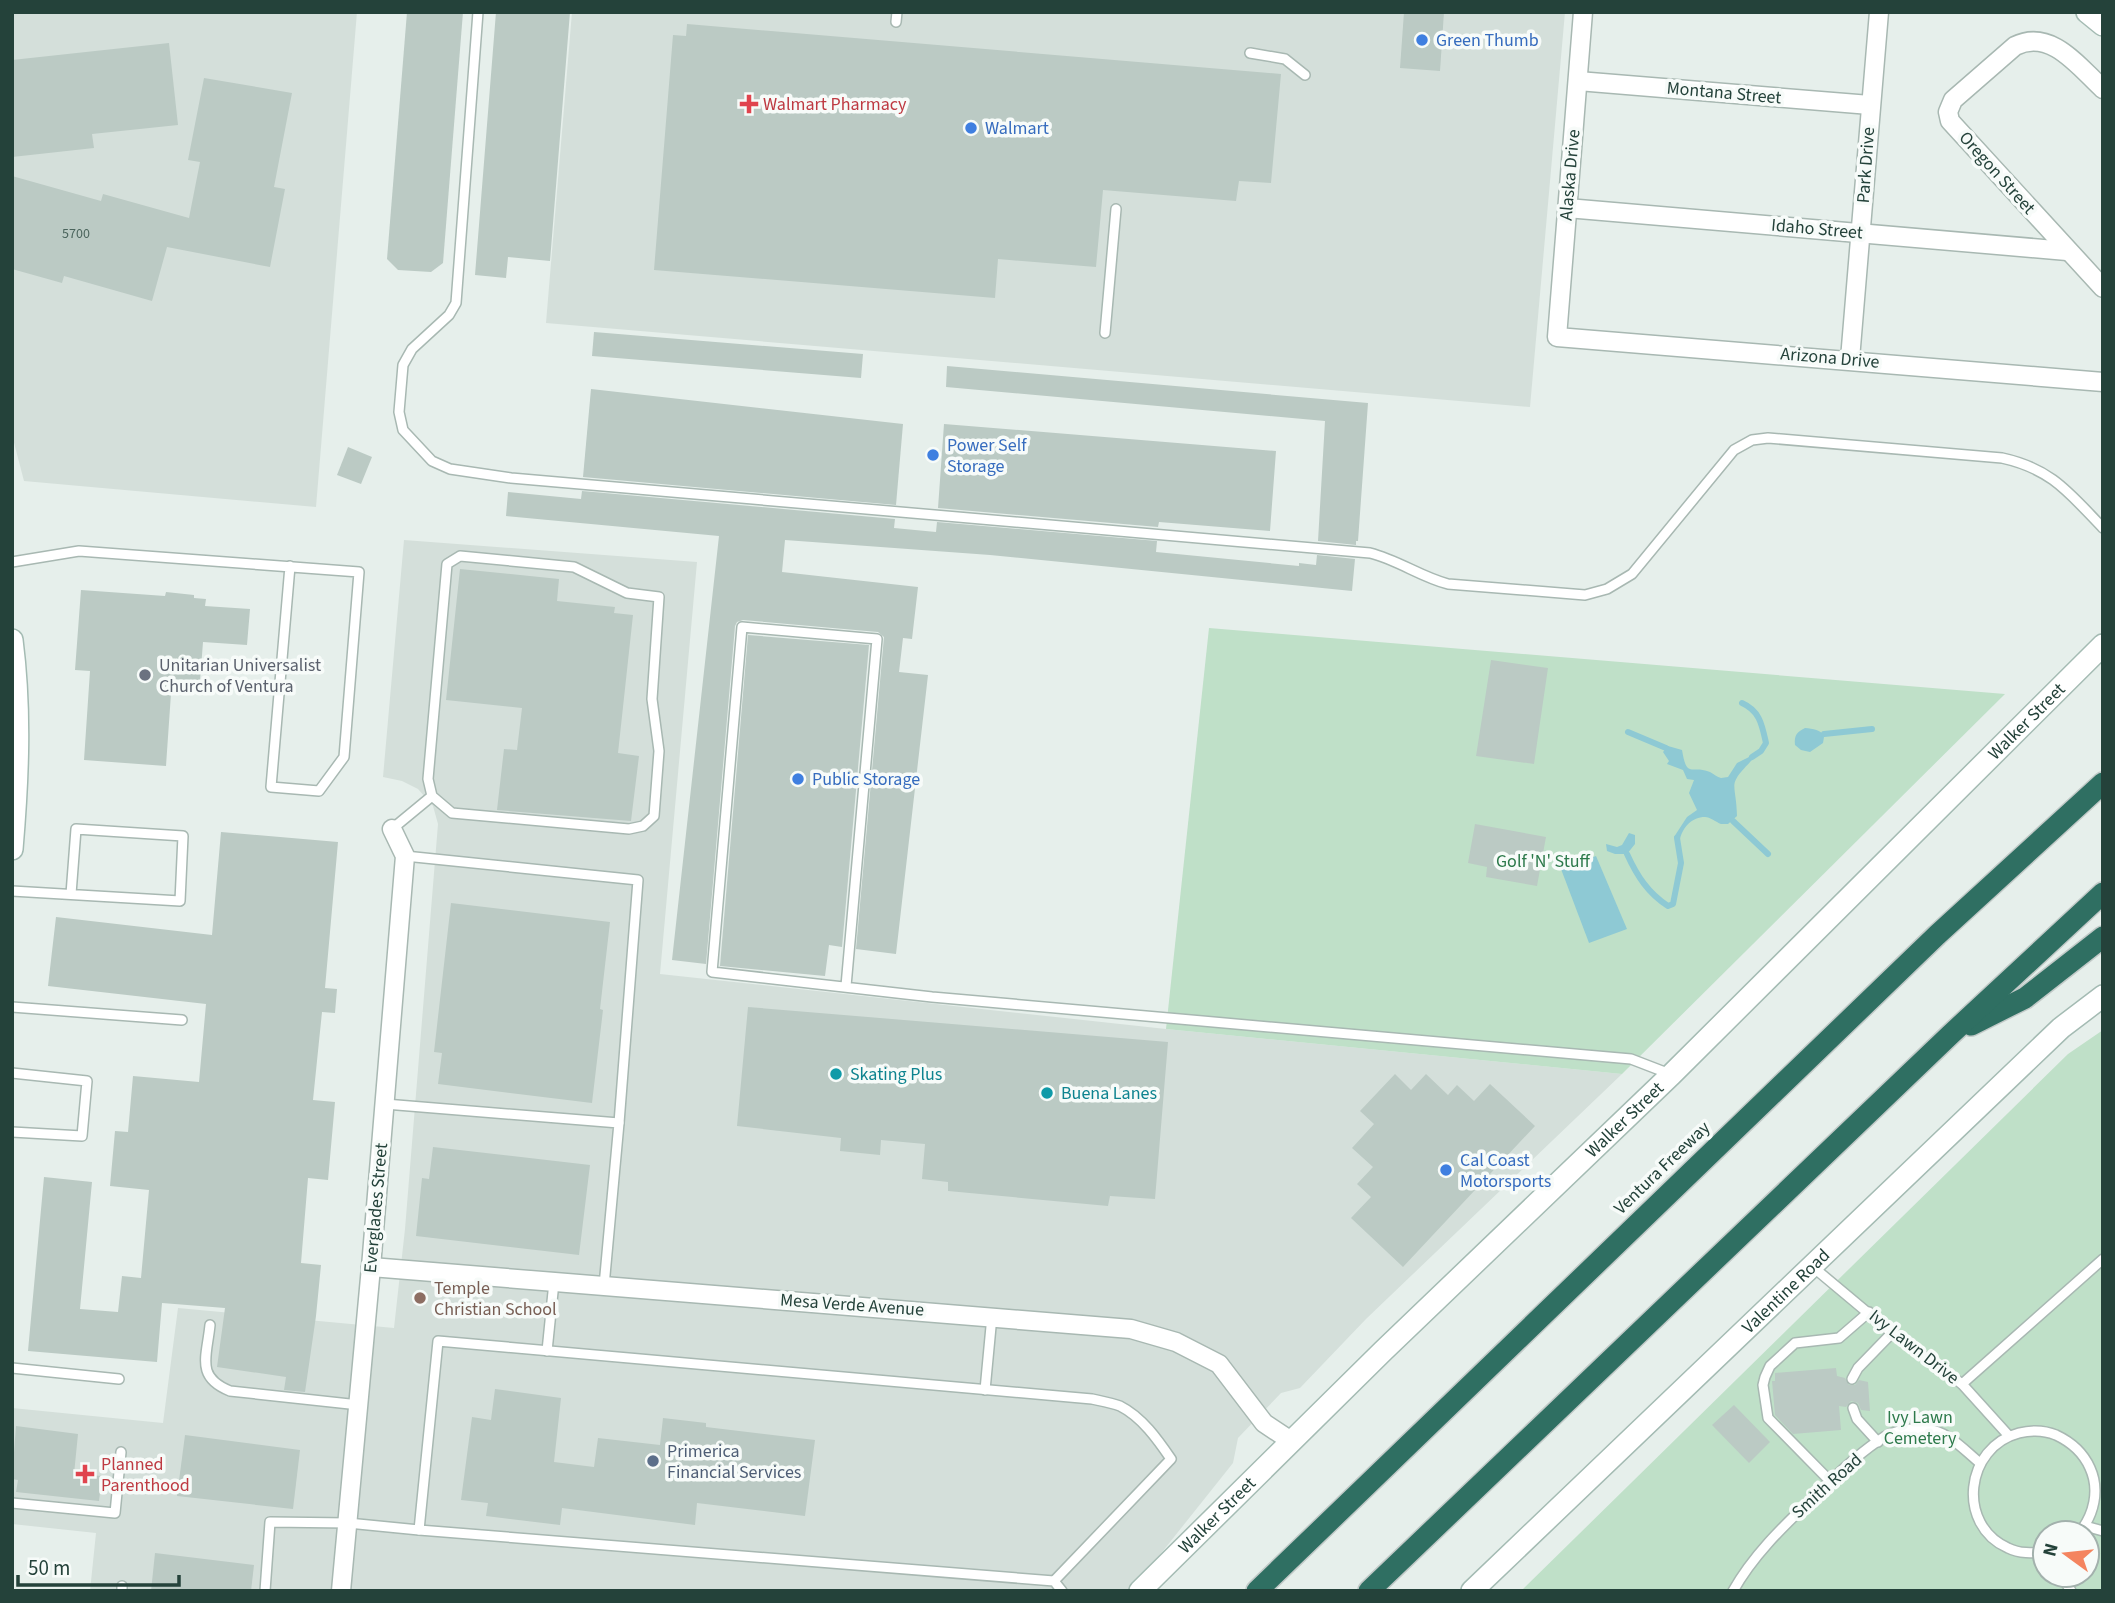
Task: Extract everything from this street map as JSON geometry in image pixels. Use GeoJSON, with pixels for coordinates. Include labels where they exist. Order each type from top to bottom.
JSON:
{"type":"FeatureCollection","features":[{"type":"Feature","properties":{"kind":"highway"},"geometry":{"type":"LineString","coordinates":[[1937,935],[2103,768]]}},
{"type":"Feature","properties":{"kind":"highway","name":"Ventura Freeway"},"geometry":{"type":"LineString","coordinates":[[1257,1591],[1937,935],[2103,783]]}},
{"type":"Feature","properties":{"kind":"highway"},"geometry":{"type":"LineString","coordinates":[[1369,1591],[2103,892]]}},
{"type":"Feature","properties":{"kind":"highway"},"geometry":{"type":"LineString","coordinates":[[1950,1035],[2025,998],[2103,937]]}},
{"type":"Feature","properties":{"kind":"street","name":"Alaska Drive"},"geometry":{"type":"LineString","coordinates":[[1557,337],[1583,12]]}},
{"type":"Feature","properties":{"kind":"street","name":"Park Drive"},"geometry":{"type":"LineString","coordinates":[[1850,359],[1878,12]]}},
{"type":"Feature","properties":{"kind":"street"},"geometry":{"type":"LineString","coordinates":[[2087,12],[2103,25]]}},
{"type":"Feature","properties":{"kind":"street","name":"Oregon Street"},"geometry":{"type":"LineString","coordinates":[[2103,89],[2064,52],[2038,40],[2025,41],[2015,46],[1953,100],[1948,112],[1951,121],[2103,288]]}},
{"type":"Feature","properties":{"kind":"street","name":"Montana Street"},"geometry":{"type":"LineString","coordinates":[[1578,81],[1870,104]]}},
{"type":"Feature","properties":{"kind":"street","name":"Idaho Street"},"geometry":{"type":"LineString","coordinates":[[1567,208],[2067,251]]}},
{"type":"Feature","properties":{"kind":"street","name":"Arizona Drive"},"geometry":{"type":"LineString","coordinates":[[1557,337],[1850,359],[2103,382]]}},
{"type":"Feature","properties":{"kind":"street"},"geometry":{"type":"LineString","coordinates":[[12,640],[18,764],[12,849]]}},
{"type":"Feature","properties":{"kind":"street","name":"Walker Street"},"geometry":{"type":"LineString","coordinates":[[1140,1591],[1382,1351],[1671,1075],[2103,645]]}},
{"type":"Feature","properties":{"kind":"street"},"geometry":{"type":"LineString","coordinates":[[392,829],[405,856]]}},
{"type":"Feature","properties":{"kind":"street","name":"Everglades Street"},"geometry":{"type":"LineString","coordinates":[[341,1591],[405,856]]}},
{"type":"Feature","properties":{"kind":"street","name":"Valentine Road"},"geometry":{"type":"LineString","coordinates":[[1472,1591],[2061,1028],[2103,996]]}},
{"type":"Feature","properties":{"kind":"street","name":"Mesa Verde Avenue"},"geometry":{"type":"LineString","coordinates":[[371,1268],[1132,1329],[1176,1342],[1219,1364],[1264,1423],[1291,1441]]}},
{"type":"Feature","properties":{"kind":"lane"},"geometry":{"type":"LineString","coordinates":[[478,12],[456,303],[449,315],[412,349],[403,365],[399,412],[403,430],[432,461],[450,469],[510,478],[1370,553],[1383,556],[1429,579],[1448,584],[1585,595],[1607,589],[1632,574],[1734,450],[1752,440],[1768,438],[2002,458],[2020,462],[2039,469],[2056,480],[2103,528]]}},
{"type":"Feature","properties":{"kind":"lane"},"geometry":{"type":"LineString","coordinates":[[1250,52],[1285,59],[1305,75]]}},
{"type":"Feature","properties":{"kind":"lane"},"geometry":{"type":"LineString","coordinates":[[1105,333],[1116,209]]}},
{"type":"Feature","properties":{"kind":"lane"},"geometry":{"type":"LineString","coordinates":[[12,562],[79,551],[290,566],[359,572],[344,757],[319,791],[271,788],[290,566]]}},
{"type":"Feature","properties":{"kind":"lane"},"geometry":{"type":"LineString","coordinates":[[460,556],[574,567],[626,593],[659,597],[652,699],[659,751],[653,816],[643,826],[629,829],[452,813],[432,796],[428,779],[447,564],[460,556]]}},
{"type":"Feature","properties":{"kind":"lane"},"geometry":{"type":"LineString","coordinates":[[846,986],[877,639],[742,627],[712,972],[932,997],[1632,1059],[1671,1075]]}},
{"type":"Feature","properties":{"kind":"lane"},"geometry":{"type":"LineString","coordinates":[[392,829],[432,796]]}},
{"type":"Feature","properties":{"kind":"lane"},"geometry":{"type":"LineString","coordinates":[[12,891],[180,901],[183,836],[76,829],[71,894]]}},
{"type":"Feature","properties":{"kind":"lane"},"geometry":{"type":"LineString","coordinates":[[405,856],[638,880],[604,1286]]}},
{"type":"Feature","properties":{"kind":"lane"},"geometry":{"type":"LineString","coordinates":[[12,1007],[182,1020]]}},
{"type":"Feature","properties":{"kind":"lane"},"geometry":{"type":"LineString","coordinates":[[12,1073],[87,1081],[82,1136],[12,1132]]}},
{"type":"Feature","properties":{"kind":"lane"},"geometry":{"type":"LineString","coordinates":[[385,1104],[619,1123]]}},
{"type":"Feature","properties":{"kind":"lane"},"geometry":{"type":"LineString","coordinates":[[1962,1384],[2103,1259]]}},
{"type":"Feature","properties":{"kind":"lane","name":"Ivy Lawn Drive"},"geometry":{"type":"LineString","coordinates":[[1812,1265],[1892,1333],[1962,1384],[2009,1436]]}},
{"type":"Feature","properties":{"kind":"lane"},"geometry":{"type":"LineString","coordinates":[[547,1350],[554,1282]]}},
{"type":"Feature","properties":{"kind":"lane"},"geometry":{"type":"LineString","coordinates":[[1830,1482],[1768,1418],[1765,1377],[1770,1366],[1795,1343],[1839,1338],[1869,1312]]}},
{"type":"Feature","properties":{"kind":"lane"},"geometry":{"type":"LineString","coordinates":[[985,1390],[992,1316]]}},
{"type":"Feature","properties":{"kind":"lane"},"geometry":{"type":"LineString","coordinates":[[210,1325],[206,1372],[210,1380],[219,1387],[230,1391],[359,1405]]}},
{"type":"Feature","properties":{"kind":"lane"},"geometry":{"type":"LineString","coordinates":[[1852,1379],[1858,1368],[1892,1333]]}},
{"type":"Feature","properties":{"kind":"lane"},"geometry":{"type":"LineString","coordinates":[[419,1530],[438,1341],[1092,1399],[1120,1406],[1143,1423],[1171,1459],[1054,1581]]}},
{"type":"Feature","properties":{"kind":"lane"},"geometry":{"type":"LineString","coordinates":[[12,1368],[119,1379]]}},
{"type":"Feature","properties":{"kind":"lane"},"geometry":{"type":"LineString","coordinates":[[1853,1408],[1857,1419],[1878,1441]]}},
{"type":"Feature","properties":{"kind":"lane","name":"Smith Road"},"geometry":{"type":"LineString","coordinates":[[1733,1591],[1772,1538],[1830,1482],[1878,1441],[1900,1431],[1935,1430],[1944,1433],[1980,1463]]}},
{"type":"Feature","properties":{"kind":"lane"},"geometry":{"type":"LineString","coordinates":[[2031,1553],[2007,1548],[1991,1537],[1979,1521],[1973,1502],[1973,1482],[1980,1463],[1992,1447],[2009,1436],[2028,1431],[2048,1432],[2066,1440],[2081,1452],[2091,1469],[2095,1488],[2093,1508],[2087,1519]]}},
{"type":"Feature","properties":{"kind":"lane"},"geometry":{"type":"LineString","coordinates":[[12,1503],[115,1513],[121,1452]]}},
{"type":"Feature","properties":{"kind":"lane"},"geometry":{"type":"LineString","coordinates":[[265,1591],[270,1522],[348,1523],[1054,1581],[1062,1591]]}},
{"type":"Feature","properties":{"kind":"shaded area"},"geometry":{"type":"Polygon","coordinates":[[[12,12],[357,12],[316,507],[24,481],[12,435],[12,12]]]}},
{"type":"Feature","properties":{"kind":"shaded area"},"geometry":{"type":"Polygon","coordinates":[[[572,12],[1565,12],[1530,407],[546,323],[572,12]]]}},
{"type":"Feature","properties":{"kind":"shaded area"},"geometry":{"type":"Polygon","coordinates":[[[404,540],[697,562],[660,974],[1166,1029],[1622,1074],[1366,1319],[1300,1388],[1281,1393],[1238,1438],[1233,1463],[1131,1591],[90,1591],[96,1533],[12,1524],[12,1408],[163,1423],[178,1308],[394,1328],[405,1229],[438,824],[433,806],[418,789],[402,781],[383,777],[404,540]]]}},
{"type":"Feature","properties":{"kind":"green space","name":"Golf 'N' Stuff"},"geometry":{"type":"Polygon","coordinates":[[[1209,628],[2005,694],[1622,1074],[1166,1029],[1209,628]]]}},
{"type":"Feature","properties":{"kind":"green space","name":"Ivy Lawn Cemetery"},"geometry":{"type":"Polygon","coordinates":[[[2103,1030],[2103,1591],[1521,1591],[2068,1054],[2103,1030]]]}},
{"type":"Feature","properties":{"kind":"water"},"geometry":{"type":"Polygon","coordinates":[[[1805,728],[1819,731],[1824,737],[1823,743],[1810,752],[1795,745],[1797,734],[1805,728]]]}},
{"type":"Feature","properties":{"kind":"water"},"geometry":{"type":"Polygon","coordinates":[[[1668,746],[1682,750],[1688,768],[1704,770],[1721,778],[1728,777],[1737,763],[1751,756],[1753,759],[1736,780],[1737,816],[1728,824],[1700,817],[1683,830],[1680,839],[1674,837],[1687,817],[1697,810],[1689,793],[1694,780],[1687,779],[1683,770],[1667,764],[1669,761],[1663,752],[1668,746]]]}},
{"type":"Feature","properties":{"kind":"water"},"geometry":{"type":"Polygon","coordinates":[[[1629,833],[1635,835],[1635,844],[1627,854],[1607,851],[1606,844],[1617,847],[1622,845],[1629,833]]]}},
{"type":"Feature","properties":{"kind":"water"},"geometry":{"type":"Polygon","coordinates":[[[1596,856],[1627,929],[1589,943],[1561,869],[1596,856]]]}},
{"type":"Feature","properties":{"kind":"building"},"geometry":{"type":"Polygon","coordinates":[[[407,12],[463,12],[443,263],[431,272],[398,270],[387,259],[407,12]]]}},
{"type":"Feature","properties":{"kind":"building"},"geometry":{"type":"Polygon","coordinates":[[[496,12],[570,12],[550,261],[508,257],[506,278],[475,275],[496,12]]]}},
{"type":"Feature","properties":{"kind":"building","name":"Green Thumb"},"geometry":{"type":"Polygon","coordinates":[[[1404,12],[1444,12],[1440,71],[1400,68],[1404,12]]]}},
{"type":"Feature","properties":{"kind":"building","name":"Walmart"},"geometry":{"type":"Polygon","coordinates":[[[687,24],[1281,74],[1271,183],[1239,181],[1236,201],[1103,190],[1096,267],[998,259],[995,298],[654,270],[673,35],[686,36],[687,24]]]}},
{"type":"Feature","properties":{"kind":"building"},"geometry":{"type":"Polygon","coordinates":[[[169,43],[178,125],[92,134],[94,148],[12,157],[12,60],[169,43]]]}},
{"type":"Feature","properties":{"kind":"building"},"geometry":{"type":"Polygon","coordinates":[[[204,78],[292,93],[274,187],[285,189],[270,267],[167,247],[152,301],[64,276],[62,283],[12,269],[12,176],[101,201],[103,194],[189,218],[200,162],[188,160],[204,78]]]}},
{"type":"Feature","properties":{"kind":"building"},"geometry":{"type":"Polygon","coordinates":[[[594,332],[863,354],[861,378],[592,356],[594,332]]]}},
{"type":"Feature","properties":{"kind":"building"},"geometry":{"type":"Polygon","coordinates":[[[947,366],[1368,403],[1358,541],[1356,545],[1318,541],[1325,421],[946,387],[947,366]]]}},
{"type":"Feature","properties":{"kind":"building"},"geometry":{"type":"Polygon","coordinates":[[[591,389],[903,424],[896,505],[583,477],[591,389]]]}},
{"type":"Feature","properties":{"kind":"building"},"geometry":{"type":"Polygon","coordinates":[[[944,424],[1276,451],[1270,531],[1159,522],[1158,527],[938,508],[944,424]]]}},
{"type":"Feature","properties":{"kind":"building"},"geometry":{"type":"Polygon","coordinates":[[[348,447],[372,457],[361,484],[337,475],[348,447]]]}},
{"type":"Feature","properties":{"kind":"building"},"geometry":{"type":"Polygon","coordinates":[[[582,491],[895,519],[894,528],[936,532],[937,522],[1157,541],[1156,552],[1299,566],[1299,563],[1316,565],[1317,555],[1355,559],[1352,591],[990,555],[785,540],[782,572],[918,587],[912,639],[903,638],[899,672],[928,675],[896,954],[856,949],[884,637],[878,632],[743,620],[735,626],[706,964],[672,960],[719,536],[506,516],[508,492],[581,499],[582,491]]]}},
{"type":"Feature","properties":{"kind":"building"},"geometry":{"type":"Polygon","coordinates":[[[460,569],[559,579],[557,601],[615,607],[614,613],[633,615],[618,753],[639,756],[631,821],[497,810],[504,749],[517,750],[522,708],[446,700],[460,569]]]}},
{"type":"Feature","properties":{"kind":"building","name":"Unitarian Universalist Church of Ventura"},"geometry":{"type":"Polygon","coordinates":[[[81,590],[165,596],[166,592],[194,595],[194,598],[206,599],[205,606],[250,609],[247,645],[203,642],[200,681],[172,679],[166,766],[84,760],[90,671],[75,670],[81,590]]]}},
{"type":"Feature","properties":{"kind":"building"},"geometry":{"type":"Polygon","coordinates":[[[748,635],[869,645],[842,947],[829,945],[825,976],[720,966],[748,635]]]}},
{"type":"Feature","properties":{"kind":"building"},"geometry":{"type":"Polygon","coordinates":[[[1491,660],[1548,668],[1534,764],[1476,756],[1491,660]]]}},
{"type":"Feature","properties":{"kind":"building"},"geometry":{"type":"Polygon","coordinates":[[[1475,824],[1546,837],[1537,886],[1486,877],[1487,867],[1468,863],[1475,824]]]}},
{"type":"Feature","properties":{"kind":"building"},"geometry":{"type":"Polygon","coordinates":[[[221,832],[338,842],[325,988],[337,989],[335,1013],[322,1012],[313,1100],[335,1102],[328,1180],[308,1178],[301,1263],[321,1265],[305,1392],[284,1390],[286,1377],[217,1367],[225,1308],[162,1303],[157,1362],[28,1351],[44,1177],[92,1182],[80,1309],[118,1312],[122,1276],[141,1278],[149,1190],[110,1186],[115,1131],[128,1132],[133,1076],[199,1082],[206,1004],[48,986],[56,917],[212,935],[221,832]]]}},
{"type":"Feature","properties":{"kind":"building"},"geometry":{"type":"Polygon","coordinates":[[[451,903],[610,922],[592,1103],[438,1084],[442,1053],[434,1052],[451,903]]]}},
{"type":"Feature","properties":{"kind":"building","name":"Buena Lanes"},"geometry":{"type":"Polygon","coordinates":[[[748,1007],[1168,1042],[1155,1199],[1110,1196],[1108,1206],[948,1191],[948,1182],[922,1179],[925,1144],[881,1140],[880,1155],[840,1151],[841,1138],[737,1126],[748,1007]]]}},
{"type":"Feature","properties":{"kind":"building"},"geometry":{"type":"Polygon","coordinates":[[[1395,1074],[1411,1090],[1426,1074],[1448,1095],[1457,1085],[1474,1101],[1490,1084],[1535,1126],[1403,1267],[1351,1218],[1371,1197],[1357,1184],[1373,1167],[1352,1148],[1374,1124],[1360,1111],[1395,1074]]]}},
{"type":"Feature","properties":{"kind":"building"},"geometry":{"type":"Polygon","coordinates":[[[433,1147],[590,1165],[579,1255],[416,1236],[422,1178],[429,1179],[433,1147]]]}},
{"type":"Feature","properties":{"kind":"building"},"geometry":{"type":"Polygon","coordinates":[[[1836,1368],[1837,1376],[1845,1378],[1849,1385],[1855,1385],[1859,1380],[1868,1382],[1870,1411],[1861,1410],[1858,1403],[1851,1401],[1846,1407],[1839,1406],[1841,1430],[1793,1434],[1775,1415],[1772,1381],[1775,1381],[1775,1373],[1836,1368]]]}},
{"type":"Feature","properties":{"kind":"building"},"geometry":{"type":"Polygon","coordinates":[[[495,1389],[561,1398],[554,1462],[594,1467],[598,1438],[660,1445],[663,1418],[706,1423],[706,1427],[815,1440],[805,1516],[697,1503],[695,1525],[562,1508],[560,1525],[486,1516],[488,1503],[461,1500],[472,1417],[491,1420],[495,1389]]]}},
{"type":"Feature","properties":{"kind":"building"},"geometry":{"type":"Polygon","coordinates":[[[1734,1405],[1770,1442],[1749,1463],[1712,1425],[1734,1405]]]}},
{"type":"Feature","properties":{"kind":"building"},"geometry":{"type":"Polygon","coordinates":[[[16,1426],[78,1434],[74,1474],[102,1476],[99,1501],[16,1492],[18,1480],[12,1479],[16,1426]]]}},
{"type":"Feature","properties":{"kind":"building"},"geometry":{"type":"Polygon","coordinates":[[[185,1435],[300,1450],[293,1509],[177,1496],[185,1435]]]}},
{"type":"Feature","properties":{"kind":"building"},"geometry":{"type":"Polygon","coordinates":[[[155,1553],[254,1565],[251,1591],[151,1591],[155,1553]]]}},
{"type":"Feature","properties":{"kind":"waterway"},"geometry":{"type":"LineString","coordinates":[[1742,703],[1756,714],[1766,743],[1761,751],[1752,757]]}},
{"type":"Feature","properties":{"kind":"waterway"},"geometry":{"type":"LineString","coordinates":[[1824,734],[1872,729]]}},
{"type":"Feature","properties":{"kind":"waterway"},"geometry":{"type":"LineString","coordinates":[[1628,732],[1666,748]]}},
{"type":"Feature","properties":{"kind":"waterway"},"geometry":{"type":"LineString","coordinates":[[1733,821],[1768,854]]}},
{"type":"Feature","properties":{"kind":"waterway"},"geometry":{"type":"LineString","coordinates":[[1627,854],[1644,883],[1668,906],[1673,904],[1681,863],[1677,838]]}},
{"type":"Feature","properties":{"kind":"place","name":"Green Thumb"},"geometry":{"type":"Point","coordinates":[1422,40]}},
{"type":"Feature","properties":{"kind":"place","name":"Walmart Pharmacy"},"geometry":{"type":"Point","coordinates":[749,104]}},
{"type":"Feature","properties":{"kind":"place","name":"Walmart"},"geometry":{"type":"Point","coordinates":[971,128]}},
{"type":"Feature","properties":{"kind":"place","name":"Power Self Storage"},"geometry":{"type":"Point","coordinates":[933,455]}},
{"type":"Feature","properties":{"kind":"place","name":"Unitarian Universalist Church of Ventura"},"geometry":{"type":"Point","coordinates":[145,675]}},
{"type":"Feature","properties":{"kind":"place","name":"Public Storage"},"geometry":{"type":"Point","coordinates":[798,779]}},
{"type":"Feature","properties":{"kind":"place","name":"Skating Plus"},"geometry":{"type":"Point","coordinates":[836,1074]}},
{"type":"Feature","properties":{"kind":"place","name":"Buena Lanes"},"geometry":{"type":"Point","coordinates":[1047,1093]}},
{"type":"Feature","properties":{"kind":"place","name":"Cal Coast Motorsports"},"geometry":{"type":"Point","coordinates":[1446,1170]}},
{"type":"Feature","properties":{"kind":"place","name":"Temple Christian School"},"geometry":{"type":"Point","coordinates":[420,1298]}},
{"type":"Feature","properties":{"kind":"place","name":"Primerica Financial Services"},"geometry":{"type":"Point","coordinates":[653,1461]}},
{"type":"Feature","properties":{"kind":"place","name":"Planned Parenthood"},"geometry":{"type":"Point","coordinates":[85,1474]}}]}
